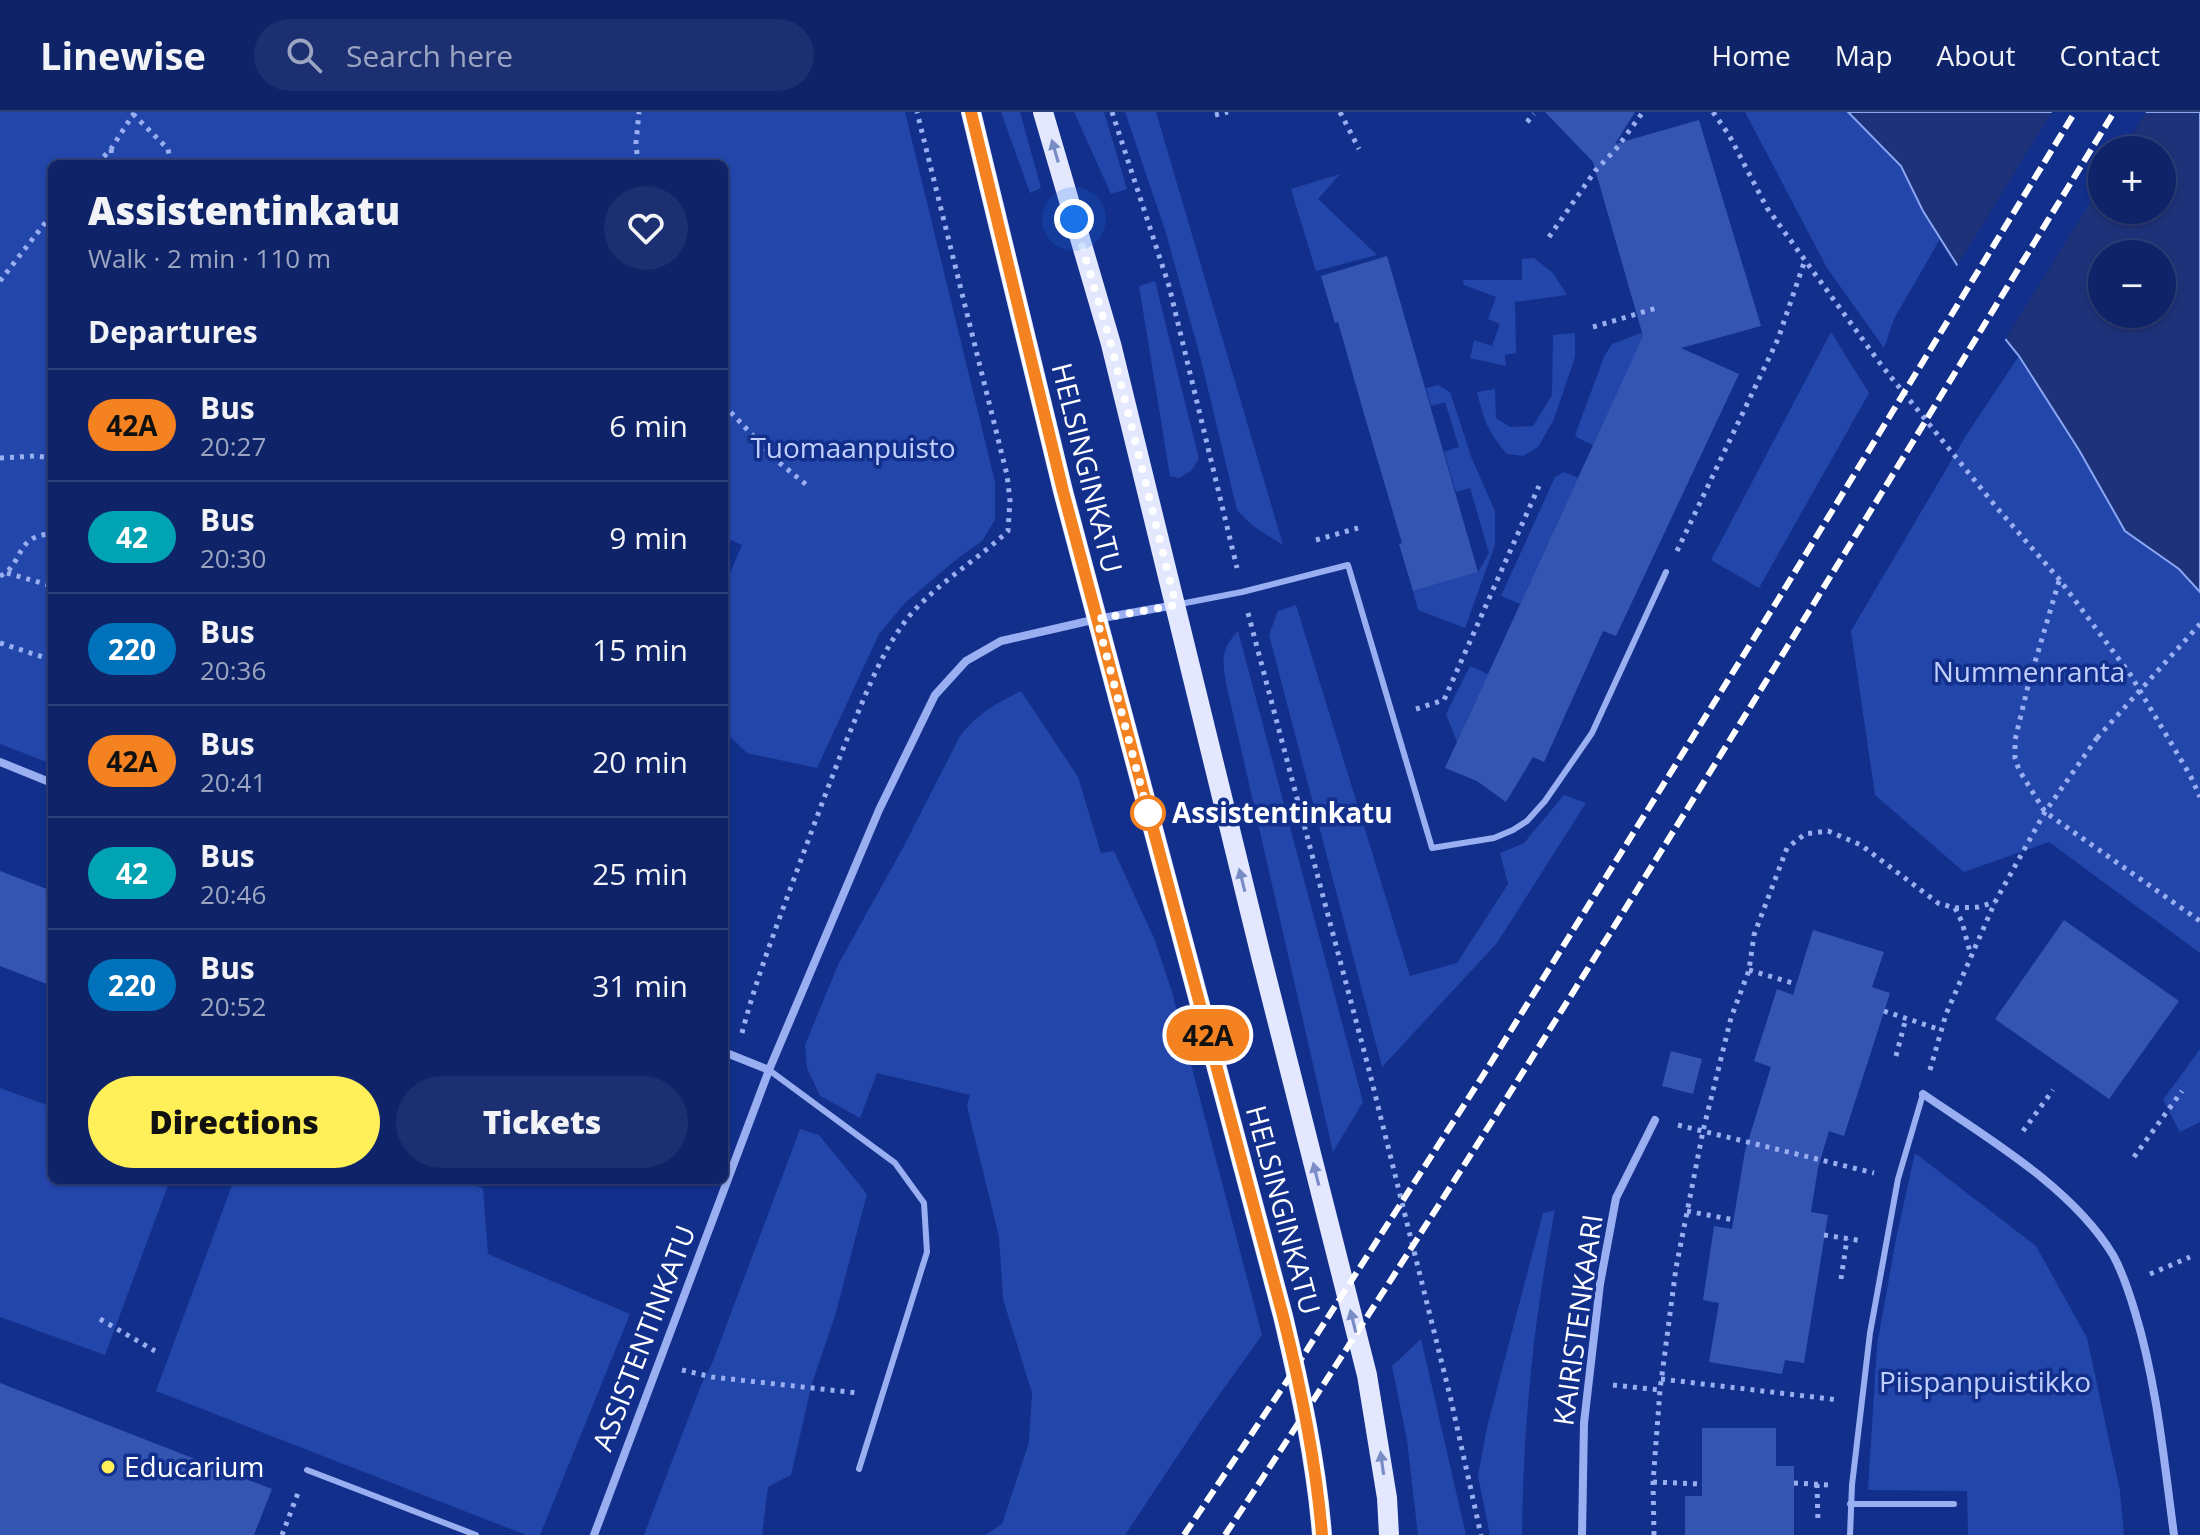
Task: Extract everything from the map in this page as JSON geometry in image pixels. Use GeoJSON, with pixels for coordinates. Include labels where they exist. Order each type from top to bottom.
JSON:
{"type":"FeatureCollection","features":[{"type":"Feature","properties":{"kind":"main road","name":"HELSINGINKATU"},"geometry":{"type":"LineString","coordinates":[[971,112],[1063,491],[1283,1316],[1311,1439],[1322,1535]]}},
{"type":"Feature","properties":{"kind":"main road","name":"HELSINGINKATU"},"geometry":{"type":"LineString","coordinates":[[1043,112],[1111,344],[1371,1392],[1387,1498],[1389,1535]]}},
{"type":"Feature","properties":{"kind":"street","name":"ASSISTENTINKATU"},"geometry":{"type":"LineString","coordinates":[[728,1178],[769,1070],[879,810],[935,695],[966,661],[1001,641],[1176,605]]}},
{"type":"Feature","properties":{"kind":"street"},"geometry":{"type":"LineString","coordinates":[[0,762],[48,781]]}},
{"type":"Feature","properties":{"kind":"street"},"geometry":{"type":"LineString","coordinates":[[728,1054],[769,1070]]}},
{"type":"Feature","properties":{"kind":"street"},"geometry":{"type":"LineString","coordinates":[[1923,1094],[2027,1166],[2072,1206],[2113,1255],[2127,1283],[2152,1377],[2174,1535]]}},
{"type":"Feature","properties":{"kind":"street","name":"KAIRISTENKAARI"},"geometry":{"type":"LineString","coordinates":[[1582,1535],[1584,1423],[1600,1284],[1616,1198],[1655,1120]]}},
{"type":"Feature","properties":{"kind":"street","name":"ASSISTENTINKATU"},"geometry":{"type":"LineString","coordinates":[[594,1535],[726,1184]]}},
{"type":"Feature","properties":{"kind":"lane"},"geometry":{"type":"LineString","coordinates":[[1176,605],[1348,565],[1432,848],[1494,838],[1527,821],[1545,801],[1592,733],[1666,572]]}},
{"type":"Feature","properties":{"kind":"lane"},"geometry":{"type":"LineString","coordinates":[[769,1070],[895,1163],[924,1203],[927,1252],[859,1469]]}},
{"type":"Feature","properties":{"kind":"lane"},"geometry":{"type":"LineString","coordinates":[[1850,1535],[1850,1504],[1870,1333],[1898,1179],[1923,1094]]}},
{"type":"Feature","properties":{"kind":"lane"},"geometry":{"type":"LineString","coordinates":[[307,1470],[476,1535]]}},
{"type":"Feature","properties":{"kind":"lane"},"geometry":{"type":"LineString","coordinates":[[1850,1504],[1954,1504]]}},
{"type":"Feature","properties":{"kind":"path"},"geometry":{"type":"LineString","coordinates":[[638,160],[639,112]]}},
{"type":"Feature","properties":{"kind":"path"},"geometry":{"type":"LineString","coordinates":[[735,1057],[756,981],[873,677],[910,615],[933,592],[986,552],[1008,531],[1010,500],[1007,475],[917,112]]}},
{"type":"Feature","properties":{"kind":"path"},"geometry":{"type":"LineString","coordinates":[[1112,112],[1169,286],[1235,560]]}},
{"type":"Feature","properties":{"kind":"path"},"geometry":{"type":"LineString","coordinates":[[1215,115],[1228,112]]}},
{"type":"Feature","properties":{"kind":"path"},"geometry":{"type":"LineString","coordinates":[[1340,112],[1359,149]]}},
{"type":"Feature","properties":{"kind":"path"},"geometry":{"type":"LineString","coordinates":[[1549,237],[1595,171],[1625,138],[1643,112]]}},
{"type":"Feature","properties":{"kind":"path"},"geometry":{"type":"LineString","coordinates":[[1713,112],[1729,135],[1767,208],[1882,366],[2059,579],[2130,674],[2200,797]]}},
{"type":"Feature","properties":{"kind":"path"},"geometry":{"type":"LineString","coordinates":[[101,160],[134,113],[168,149],[170,160]]}},
{"type":"Feature","properties":{"kind":"path"},"geometry":{"type":"LineString","coordinates":[[1527,122],[1534,114]]}},
{"type":"Feature","properties":{"kind":"path"},"geometry":{"type":"LineString","coordinates":[[111,149],[112,160]]}},
{"type":"Feature","properties":{"kind":"path"},"geometry":{"type":"LineString","coordinates":[[0,281],[48,219]]}},
{"type":"Feature","properties":{"kind":"path"},"geometry":{"type":"LineString","coordinates":[[1666,572],[1778,339],[1806,259]]}},
{"type":"Feature","properties":{"kind":"path"},"geometry":{"type":"LineString","coordinates":[[1593,327],[1660,307]]}},
{"type":"Feature","properties":{"kind":"path"},"geometry":{"type":"LineString","coordinates":[[728,409],[765,450],[808,486]]}},
{"type":"Feature","properties":{"kind":"path"},"geometry":{"type":"LineString","coordinates":[[0,458],[48,458]]}},
{"type":"Feature","properties":{"kind":"path"},"geometry":{"type":"LineString","coordinates":[[1444,700],[1539,486]]}},
{"type":"Feature","properties":{"kind":"path"},"geometry":{"type":"LineString","coordinates":[[1316,540],[1358,528]]}},
{"type":"Feature","properties":{"kind":"path"},"geometry":{"type":"LineString","coordinates":[[48,534],[28,540],[3,574],[48,585]]}},
{"type":"Feature","properties":{"kind":"path"},"geometry":{"type":"LineString","coordinates":[[2059,579],[2015,740],[2019,770],[2045,812],[2200,921]]}},
{"type":"Feature","properties":{"kind":"path"},"geometry":{"type":"LineString","coordinates":[[1923,1094],[1946,1014],[1971,956],[1995,902],[2045,812],[2097,738],[2200,624]]}},
{"type":"Feature","properties":{"kind":"path"},"geometry":{"type":"LineString","coordinates":[[1251,625],[1369,1070],[1451,1400],[1481,1535]]}},
{"type":"Feature","properties":{"kind":"path"},"geometry":{"type":"LineString","coordinates":[[0,643],[48,659]]}},
{"type":"Feature","properties":{"kind":"path"},"geometry":{"type":"LineString","coordinates":[[1654,1535],[1653,1482],[1661,1379],[1687,1211],[1731,1018],[1749,970],[1754,935],[1787,848],[1805,834],[1828,831],[1861,845],[1938,903],[1955,908],[1978,907],[1995,902]]}},
{"type":"Feature","properties":{"kind":"path"},"geometry":{"type":"LineString","coordinates":[[1955,908],[1971,956]]}},
{"type":"Feature","properties":{"kind":"path"},"geometry":{"type":"LineString","coordinates":[[1749,970],[1796,984]]}},
{"type":"Feature","properties":{"kind":"path"},"geometry":{"type":"LineString","coordinates":[[1884,1011],[1941,1030]]}},
{"type":"Feature","properties":{"kind":"path"},"geometry":{"type":"LineString","coordinates":[[1896,1056],[1906,1018]]}},
{"type":"Feature","properties":{"kind":"path"},"geometry":{"type":"LineString","coordinates":[[2007,1152],[2053,1090]]}},
{"type":"Feature","properties":{"kind":"path"},"geometry":{"type":"LineString","coordinates":[[2134,1157],[2182,1091]]}},
{"type":"Feature","properties":{"kind":"path"},"geometry":{"type":"LineString","coordinates":[[1703,1131],[1898,1179]]}},
{"type":"Feature","properties":{"kind":"path"},"geometry":{"type":"LineString","coordinates":[[1687,1211],[1734,1220]]}},
{"type":"Feature","properties":{"kind":"path"},"geometry":{"type":"LineString","coordinates":[[1824,1235],[1887,1245]]}},
{"type":"Feature","properties":{"kind":"path"},"geometry":{"type":"LineString","coordinates":[[1841,1279],[1847,1239]]}},
{"type":"Feature","properties":{"kind":"path"},"geometry":{"type":"LineString","coordinates":[[2127,1283],[2190,1257]]}},
{"type":"Feature","properties":{"kind":"path"},"geometry":{"type":"LineString","coordinates":[[100,1319],[155,1351]]}},
{"type":"Feature","properties":{"kind":"path"},"geometry":{"type":"LineString","coordinates":[[657,1364],[712,1377],[883,1395]]}},
{"type":"Feature","properties":{"kind":"path"},"geometry":{"type":"LineString","coordinates":[[1661,1379],[1861,1402]]}},
{"type":"Feature","properties":{"kind":"path"},"geometry":{"type":"LineString","coordinates":[[1588,1382],[1660,1390]]}},
{"type":"Feature","properties":{"kind":"path"},"geometry":{"type":"LineString","coordinates":[[282,1535],[307,1470]]}},
{"type":"Feature","properties":{"kind":"path"},"geometry":{"type":"LineString","coordinates":[[1653,1482],[1702,1484]]}},
{"type":"Feature","properties":{"kind":"path"},"geometry":{"type":"LineString","coordinates":[[1794,1483],[1852,1485]]}},
{"type":"Feature","properties":{"kind":"path"},"geometry":{"type":"LineString","coordinates":[[1817,1484],[1818,1523]]}},
{"type":"Feature","properties":{"kind":"green space","name":"Tuomaanpuisto"},"geometry":{"type":"Polygon","coordinates":[[[0,112],[905,112],[995,482],[995,520],[982,541],[905,603],[879,634],[817,768],[747,753],[728,735],[728,578],[742,545],[728,539],[728,160],[48,160],[48,762],[0,744],[0,112]]]}},
{"type":"Feature","properties":{"kind":"green space"},"geometry":{"type":"Polygon","coordinates":[[[1001,112],[1020,112],[1041,188],[1030,193],[1001,112]]]}},
{"type":"Feature","properties":{"kind":"green space"},"geometry":{"type":"Polygon","coordinates":[[[1074,112],[1104,112],[1127,189],[1111,194],[1074,112]]]}},
{"type":"Feature","properties":{"kind":"green space"},"geometry":{"type":"Polygon","coordinates":[[[1125,112],[1156,112],[1283,545],[1253,526],[1237,510],[1166,233],[1125,112]]]}},
{"type":"Feature","properties":{"kind":"green space"},"geometry":{"type":"Polygon","coordinates":[[[1745,112],[1848,112],[1901,166],[1940,239],[1894,319],[1884,348],[1827,268],[1745,112]]]}},
{"type":"Feature","properties":{"kind":"green space"},"geometry":{"type":"Polygon","coordinates":[[[1340,174],[1318,199],[1377,255],[1316,271],[1291,189],[1340,174]]]}},
{"type":"Feature","properties":{"kind":"green space"},"geometry":{"type":"Polygon","coordinates":[[[1534,258],[1553,273],[1567,295],[1515,302],[1516,353],[1505,355],[1506,366],[1470,358],[1474,340],[1492,346],[1500,324],[1488,319],[1496,297],[1464,285],[1463,280],[1522,280],[1522,259],[1534,258]]]}},
{"type":"Feature","properties":{"kind":"green space"},"geometry":{"type":"Polygon","coordinates":[[[1155,281],[1199,459],[1191,471],[1179,478],[1170,476],[1139,286],[1155,281]]]}},
{"type":"Feature","properties":{"kind":"green space"},"geometry":{"type":"Polygon","coordinates":[[[1646,331],[1593,445],[1578,438],[1575,435],[1604,357],[1612,344],[1646,331]]]}},
{"type":"Feature","properties":{"kind":"green space"},"geometry":{"type":"Polygon","coordinates":[[[1831,332],[1869,393],[1759,588],[1711,560],[1831,332]]]}},
{"type":"Feature","properties":{"kind":"green space"},"geometry":{"type":"Polygon","coordinates":[[[1575,333],[1575,357],[1554,419],[1538,447],[1523,456],[1507,454],[1488,426],[1477,392],[1495,389],[1496,418],[1510,427],[1533,426],[1552,395],[1553,335],[1575,333]]]}},
{"type":"Feature","properties":{"kind":"green space","name":"Nummenranta"},"geometry":{"type":"Polygon","coordinates":[[[2019,356],[2080,450],[2125,531],[2179,569],[2200,592],[2200,953],[2049,842],[1964,872],[1875,795],[1851,631],[1967,434],[2019,356]]]}},
{"type":"Feature","properties":{"kind":"green space"},"geometry":{"type":"Polygon","coordinates":[[[1438,385],[1450,392],[1472,459],[1495,511],[1495,545],[1465,628],[1418,610],[1413,591],[1478,572],[1489,553],[1470,488],[1456,492],[1444,452],[1459,447],[1445,402],[1431,406],[1426,388],[1438,385]]]}},
{"type":"Feature","properties":{"kind":"green space"},"geometry":{"type":"Polygon","coordinates":[[[1564,472],[1578,478],[1520,604],[1501,596],[1555,477],[1564,472]]]}},
{"type":"Feature","properties":{"kind":"green space"},"geometry":{"type":"Polygon","coordinates":[[[1296,605],[1410,976],[1457,963],[1508,884],[1500,853],[1524,843],[1564,795],[1586,803],[1497,943],[1382,1067],[1269,635],[1278,611],[1296,605]]]}},
{"type":"Feature","properties":{"kind":"green space"},"geometry":{"type":"Polygon","coordinates":[[[1238,631],[1363,1102],[1333,1152],[1226,683],[1224,655],[1228,643],[1238,631]]]}},
{"type":"Feature","properties":{"kind":"green space"},"geometry":{"type":"Polygon","coordinates":[[[1470,666],[1488,674],[1457,742],[1446,714],[1470,666]]]}},
{"type":"Feature","properties":{"kind":"green space"},"geometry":{"type":"Polygon","coordinates":[[[1021,691],[1078,777],[1101,853],[1114,851],[1154,938],[1172,992],[1262,1335],[1125,1535],[985,1535],[1002,1524],[1029,1442],[1032,1393],[1003,1299],[999,1237],[967,1106],[970,1095],[877,1073],[860,1118],[820,1096],[807,1068],[805,1045],[838,965],[960,736],[981,715],[1021,691]]]}},
{"type":"Feature","properties":{"kind":"green space"},"geometry":{"type":"Polygon","coordinates":[[[2200,1049],[2200,1122],[2180,1132],[2163,1100],[2200,1049]]]}},
{"type":"Feature","properties":{"kind":"green space"},"geometry":{"type":"Polygon","coordinates":[[[0,1088],[48,1106],[48,1184],[169,1184],[105,1355],[0,1317],[0,1088]]]}},
{"type":"Feature","properties":{"kind":"green space"},"geometry":{"type":"Polygon","coordinates":[[[800,1129],[819,1135],[867,1194],[835,1316],[812,1383],[791,1475],[768,1487],[762,1535],[644,1535],[711,1366],[800,1129]]]}},
{"type":"Feature","properties":{"kind":"green space","name":"Piispanpuistikko"},"geometry":{"type":"Polygon","coordinates":[[[1915,1153],[2036,1246],[2087,1338],[2120,1491],[2124,1535],[1968,1535],[1967,1491],[1868,1490],[1877,1345],[1915,1153]]]}},
{"type":"Feature","properties":{"kind":"green space"},"geometry":{"type":"Polygon","coordinates":[[[233,1184],[470,1184],[483,1188],[488,1254],[630,1314],[540,1535],[526,1535],[156,1391],[233,1184]]]}},
{"type":"Feature","properties":{"kind":"green space"},"geometry":{"type":"Polygon","coordinates":[[[1555,1210],[1531,1371],[1522,1535],[1490,1535],[1478,1476],[1487,1427],[1543,1213],[1555,1210]]]}},
{"type":"Feature","properties":{"kind":"green space"},"geometry":{"type":"Polygon","coordinates":[[[1421,1339],[1466,1535],[1418,1535],[1407,1440],[1392,1366],[1421,1339]]]}},
{"type":"Feature","properties":{"kind":"shaded area"},"geometry":{"type":"Polygon","coordinates":[[[1848,112],[2200,112],[2200,592],[2179,569],[2125,531],[2079,450],[1923,211],[1901,166],[1848,112]]]}},
{"type":"Feature","properties":{"kind":"pier"},"geometry":{"type":"Polygon","coordinates":[[[2052,112],[2146,112],[2131,136],[2088,136],[2088,206],[2003,343],[1955,269],[2052,112]]]}},
{"type":"Feature","properties":{"kind":"building"},"geometry":{"type":"Polygon","coordinates":[[[1545,112],[1635,112],[1615,144],[1699,120],[1761,326],[1681,348],[1739,374],[1616,636],[1603,631],[1544,762],[1533,757],[1506,802],[1477,781],[1445,768],[1643,336],[1593,162],[1545,112]]]}},
{"type":"Feature","properties":{"kind":"building"},"geometry":{"type":"Polygon","coordinates":[[[1387,256],[1478,572],[1413,591],[1338,322],[1335,323],[1321,276],[1387,256]]]}},
{"type":"Feature","properties":{"kind":"building"},"geometry":{"type":"Polygon","coordinates":[[[0,871],[48,889],[48,984],[0,966],[0,871]]]}},
{"type":"Feature","properties":{"kind":"building"},"geometry":{"type":"Polygon","coordinates":[[[2064,920],[2179,1001],[2109,1099],[1995,1019],[2064,920]]]}},
{"type":"Feature","properties":{"kind":"building"},"geometry":{"type":"Polygon","coordinates":[[[1813,930],[1884,952],[1872,987],[1890,993],[1844,1136],[1829,1131],[1818,1168],[1811,1212],[1828,1215],[1804,1363],[1785,1360],[1782,1374],[1709,1362],[1719,1303],[1703,1300],[1714,1226],[1732,1229],[1745,1151],[1771,1067],[1754,1061],[1777,989],[1793,995],[1813,930]]]}},
{"type":"Feature","properties":{"kind":"building"},"geometry":{"type":"Polygon","coordinates":[[[1671,1051],[1702,1059],[1693,1094],[1662,1086],[1671,1051]]]}},
{"type":"Feature","properties":{"kind":"building","name":"Educarium"},"geometry":{"type":"Polygon","coordinates":[[[0,1383],[272,1489],[254,1535],[0,1535],[0,1383]]]}},
{"type":"Feature","properties":{"kind":"building"},"geometry":{"type":"Polygon","coordinates":[[[1702,1428],[1776,1428],[1776,1466],[1794,1466],[1794,1535],[1685,1535],[1685,1496],[1702,1496],[1702,1428]]]}},
{"type":"Feature","properties":{"kind":"railway"},"geometry":{"type":"LineString","coordinates":[[1184,1535],[1482,1077],[2075,112]]}},
{"type":"Feature","properties":{"kind":"railway"},"geometry":{"type":"LineString","coordinates":[[1225,1535],[1565,1005],[2114,112]]}},
{"type":"Feature","properties":{"kind":"bus line","name":"42A"},"geometry":{"type":"LineString","coordinates":[[971,112],[1063,491],[1283,1316],[1311,1439],[1322,1535]]}},
{"type":"Feature","properties":{"kind":"place","name":"Assistentinkatu"},"geometry":{"type":"Point","coordinates":[1148,813]}},
{"type":"Feature","properties":{"kind":"place","name":"Educarium"},"geometry":{"type":"Point","coordinates":[108,1467]}},
{"type":"Feature","properties":{"kind":"route"},"geometry":{"type":"LineString","coordinates":[[1074,219],[1111,344],[1176,605],[1097,619],[1148,813]]}}]}
